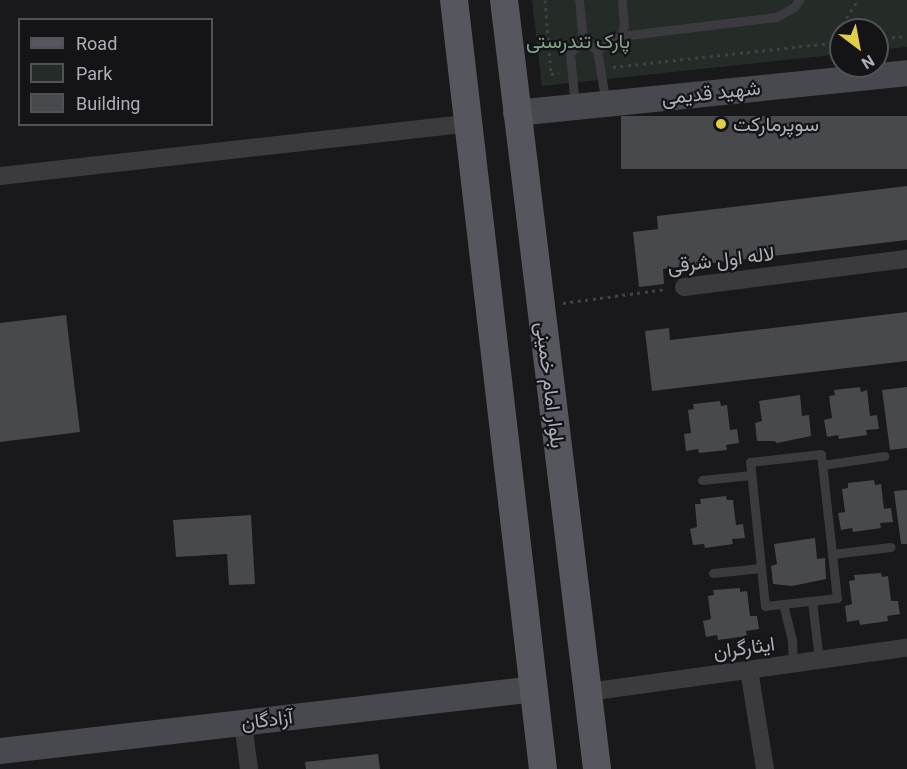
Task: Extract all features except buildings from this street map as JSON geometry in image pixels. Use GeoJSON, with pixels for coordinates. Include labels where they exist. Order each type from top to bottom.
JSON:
{"type":"FeatureCollection","features":[{"type":"Feature","properties":{"kind":"main road"},"geometry":{"type":"LineString","coordinates":[[454,0],[543,769]]}},
{"type":"Feature","properties":{"kind":"main road","name":"بلوار امام خمینی"},"geometry":{"type":"LineString","coordinates":[[504,0],[597,769]]}},
{"type":"Feature","properties":{"kind":"street","name":"شهید قدیمی"},"geometry":{"type":"LineString","coordinates":[[516,113],[907,73]]}},
{"type":"Feature","properties":{"kind":"street"},"geometry":{"type":"LineString","coordinates":[[0,176],[469,123]]}},
{"type":"Feature","properties":{"kind":"street","name":"لاله اول شرقی"},"geometry":{"type":"LineString","coordinates":[[684,286],[907,260]]}},
{"type":"Feature","properties":{"kind":"street","name":"ایثارگران"},"geometry":{"type":"LineString","coordinates":[[588,692],[907,648]]}},
{"type":"Feature","properties":{"kind":"street"},"geometry":{"type":"LineString","coordinates":[[749,670],[765,769]]}},
{"type":"Feature","properties":{"kind":"street","name":"آزادگان"},"geometry":{"type":"LineString","coordinates":[[0,752],[534,689]]}},
{"type":"Feature","properties":{"kind":"street"},"geometry":{"type":"LineString","coordinates":[[243,723],[249,769]]}},
{"type":"Feature","properties":{"kind":"lane"},"geometry":{"type":"LineString","coordinates":[[579,0],[584,40],[597,50],[606,104]]}},
{"type":"Feature","properties":{"kind":"lane"},"geometry":{"type":"LineString","coordinates":[[621,36],[624,25],[622,0]]}},
{"type":"Feature","properties":{"kind":"lane"},"geometry":{"type":"LineString","coordinates":[[597,50],[621,36],[776,17],[794,7],[799,0]]}},
{"type":"Feature","properties":{"kind":"lane"},"geometry":{"type":"LineString","coordinates":[[575,107],[570,53],[584,40]]}},
{"type":"Feature","properties":{"kind":"lane"},"geometry":{"type":"LineString","coordinates":[[821,454],[822,465],[837,598],[765,606],[750,462],[821,454]]}},
{"type":"Feature","properties":{"kind":"lane"},"geometry":{"type":"LineString","coordinates":[[822,465],[884,456]]}},
{"type":"Feature","properties":{"kind":"lane"},"geometry":{"type":"LineString","coordinates":[[702,480],[751,475]]}},
{"type":"Feature","properties":{"kind":"lane"},"geometry":{"type":"LineString","coordinates":[[832,554],[891,547]]}},
{"type":"Feature","properties":{"kind":"lane"},"geometry":{"type":"LineString","coordinates":[[713,573],[761,568]]}},
{"type":"Feature","properties":{"kind":"lane"},"geometry":{"type":"LineString","coordinates":[[812,601],[819,660]]}},
{"type":"Feature","properties":{"kind":"lane"},"geometry":{"type":"LineString","coordinates":[[783,604],[792,640],[793,664]]}},
{"type":"Feature","properties":{"kind":"path"},"geometry":{"type":"LineString","coordinates":[[545,0],[551,74],[571,72]]}},
{"type":"Feature","properties":{"kind":"path"},"geometry":{"type":"LineString","coordinates":[[847,18],[858,0]]}},
{"type":"Feature","properties":{"kind":"path"},"geometry":{"type":"LineString","coordinates":[[889,38],[907,36]]}},
{"type":"Feature","properties":{"kind":"path"},"geometry":{"type":"LineString","coordinates":[[600,69],[829,44]]}},
{"type":"Feature","properties":{"kind":"path","name":"لاله اول شرقی"},"geometry":{"type":"LineString","coordinates":[[540,306],[684,286]]}},
{"type":"Feature","properties":{"kind":"green space","name":"پارک تندرستی"},"geometry":{"type":"Polygon","coordinates":[[[532,0],[907,0],[907,47],[889,49],[889,18],[829,18],[829,55],[542,86],[532,0]]]}},
{"type":"Feature","properties":{"kind":"place","name":"سوپرمارکت"},"geometry":{"type":"Point","coordinates":[721,124]}}]}
